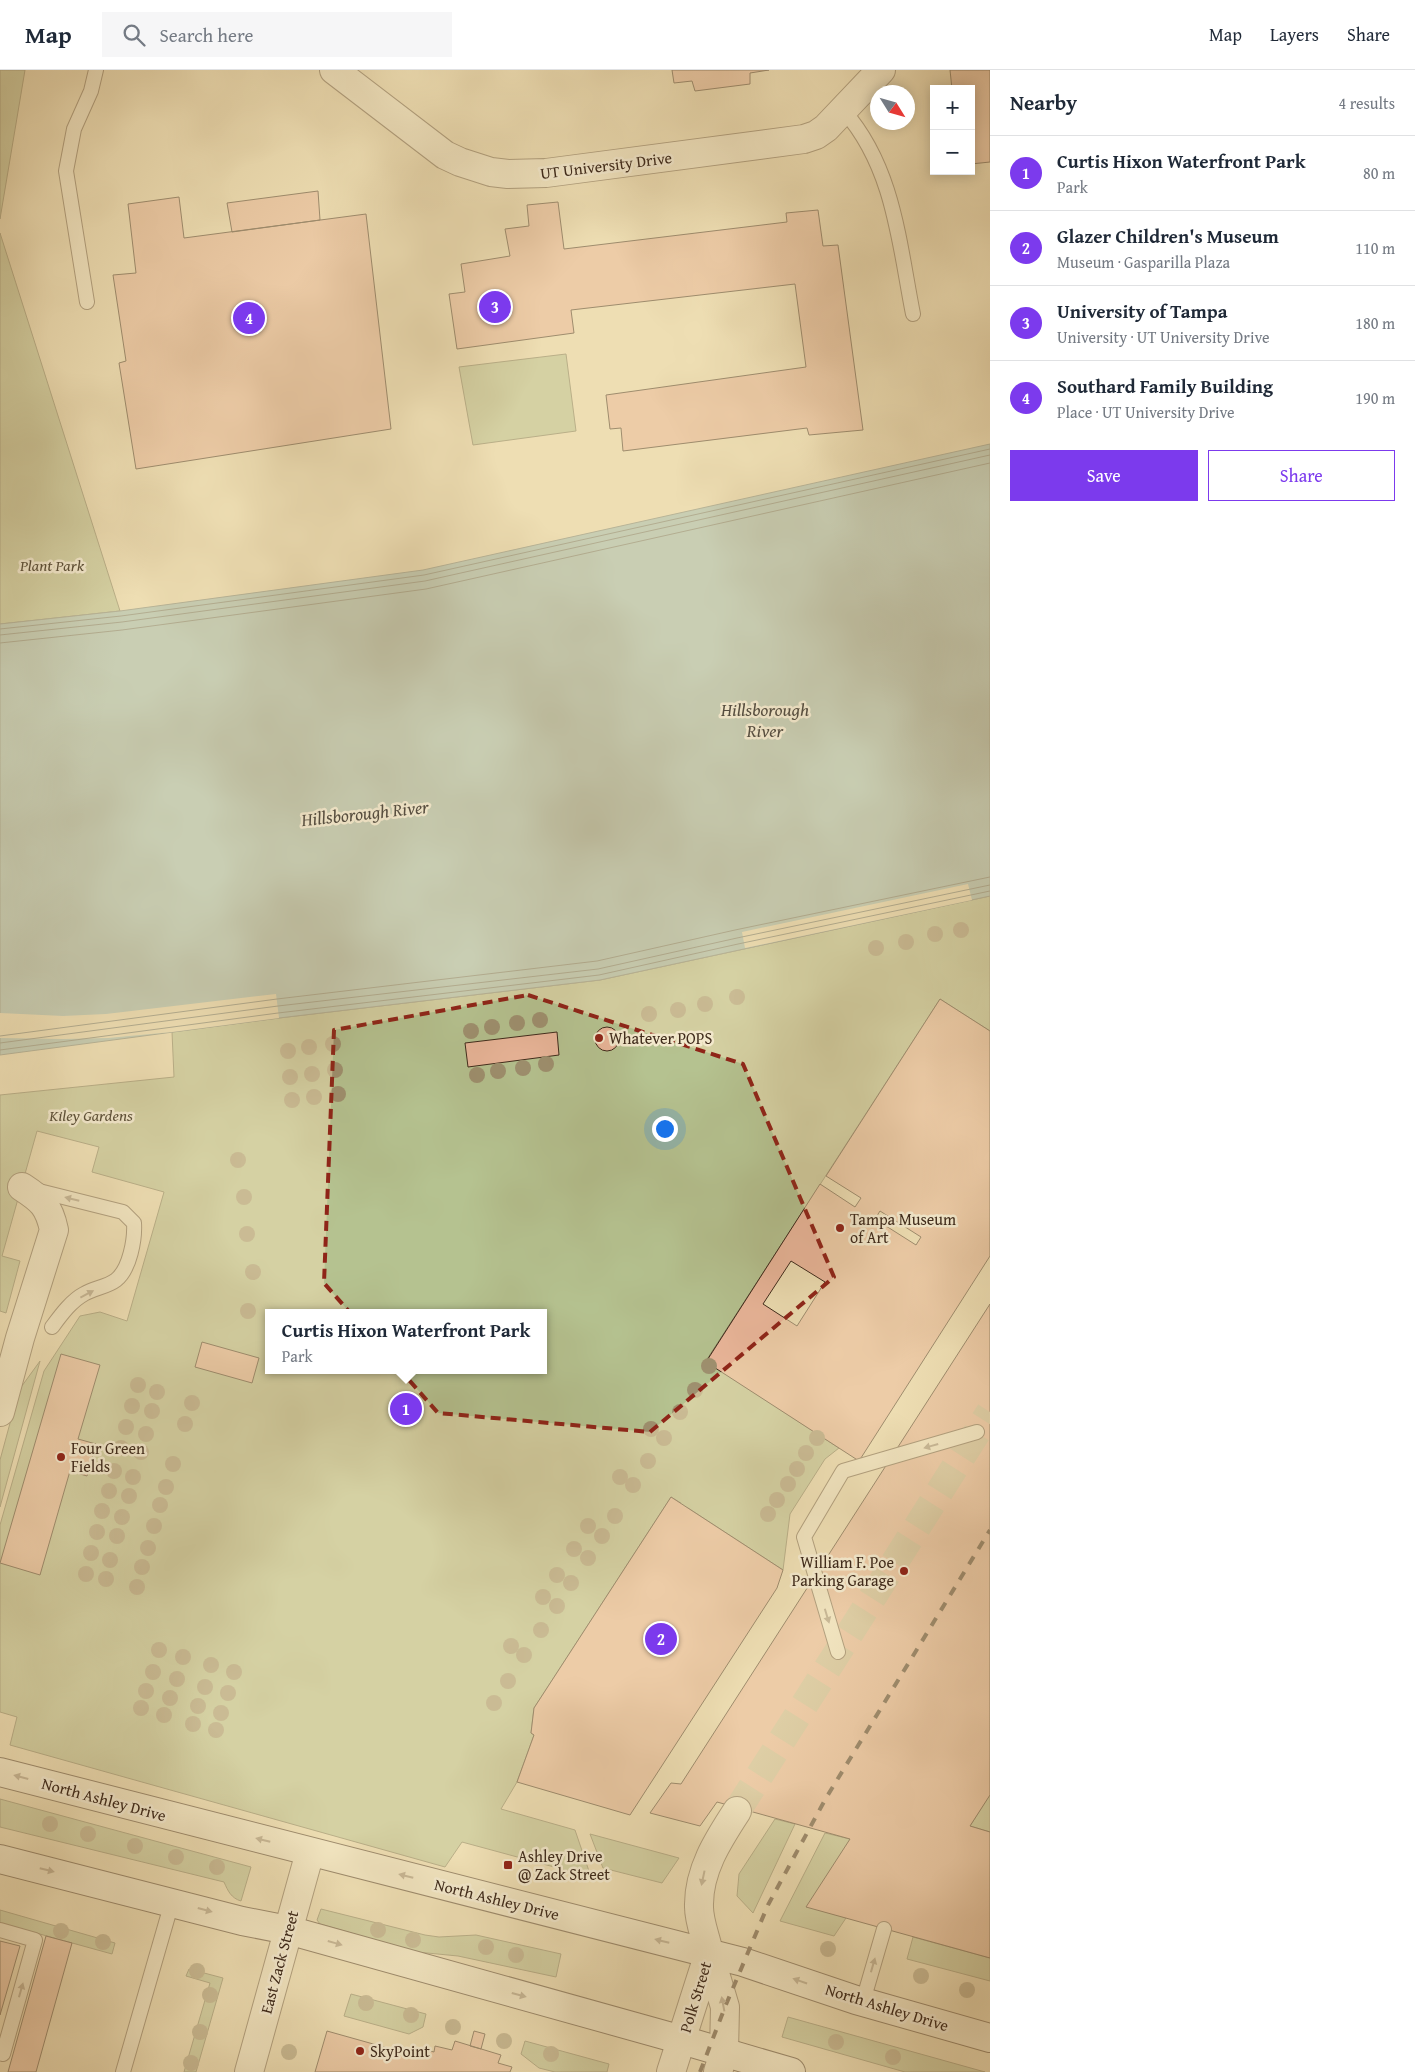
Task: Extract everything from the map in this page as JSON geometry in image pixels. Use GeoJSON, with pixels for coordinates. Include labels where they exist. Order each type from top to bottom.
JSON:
{"type":"FeatureCollection","features":[{"type":"Feature","properties":{"kind":"main road","name":"UT University Drive"},"geometry":{"type":"LineString","coordinates":[[334,70],[445,155],[476,168],[508,174],[584,169],[804,139],[821,131],[844,111],[881,70]]}},
{"type":"Feature","properties":{"kind":"main road"},"geometry":{"type":"LineString","coordinates":[[0,1412],[20,1338],[54,1230],[50,1212],[36,1196],[22,1187]]}},
{"type":"Feature","properties":{"kind":"main road","name":"North Ashley Drive"},"geometry":{"type":"LineString","coordinates":[[0,1772],[743,1962],[863,2001],[990,2038]]}},
{"type":"Feature","properties":{"kind":"main road"},"geometry":{"type":"LineString","coordinates":[[709,1953],[699,1908],[702,1876],[722,1834],[737,1811]]}},
{"type":"Feature","properties":{"kind":"main road","name":"East Zack Street"},"geometry":{"type":"LineString","coordinates":[[249,2072],[310,1852]]}},
{"type":"Feature","properties":{"kind":"main road"},"geometry":{"type":"LineString","coordinates":[[0,1858],[288,1930],[682,2040],[721,2062],[791,2072]]}},
{"type":"Feature","properties":{"kind":"main road","name":"Polk Street"},"geometry":{"type":"LineString","coordinates":[[671,2072],[709,1953]]}},
{"type":"Feature","properties":{"kind":"main road","name":"Polk Street"},"geometry":{"type":"LineString","coordinates":[[709,1953],[725,2007],[721,2062]]}},
{"type":"Feature","properties":{"kind":"lane"},"geometry":{"type":"LineString","coordinates":[[87,302],[66,172],[74,129],[90,91],[96,70]]}},
{"type":"Feature","properties":{"kind":"lane"},"geometry":{"type":"LineString","coordinates":[[844,111],[868,143],[889,193],[913,314]]}},
{"type":"Feature","properties":{"kind":"lane"},"geometry":{"type":"LineString","coordinates":[[22,1187],[123,1212],[134,1222],[135,1238],[128,1260],[117,1279],[84,1294],[63,1312],[52,1327]]}},
{"type":"Feature","properties":{"kind":"lane"},"geometry":{"type":"LineString","coordinates":[[838,1652],[804,1537],[843,1471],[977,1432]]}},
{"type":"Feature","properties":{"kind":"lane"},"geometry":{"type":"LineString","coordinates":[[123,2072],[172,1902]]}},
{"type":"Feature","properties":{"kind":"lane"},"geometry":{"type":"LineString","coordinates":[[863,2001],[884,1928]]}},
{"type":"Feature","properties":{"kind":"lane"},"geometry":{"type":"LineString","coordinates":[[0,1930],[35,1940],[3,2054],[0,2053]]}},
{"type":"Feature","properties":{"kind":"highlighted area"},"geometry":{"type":"Polygon","coordinates":[[[528,995],[743,1064],[834,1277],[650,1432],[438,1413],[324,1283],[334,1030],[528,995]]]}},
{"type":"Feature","properties":{"kind":"green space"},"geometry":{"type":"Polygon","coordinates":[[[0,70],[25,70],[0,219],[0,70]]]}},
{"type":"Feature","properties":{"kind":"green space","name":"Plant Park"},"geometry":{"type":"Polygon","coordinates":[[[0,233],[120,611],[0,624],[0,233]]]}},
{"type":"Feature","properties":{"kind":"green space"},"geometry":{"type":"Polygon","coordinates":[[[566,354],[576,431],[473,445],[459,367],[566,354]]]}},
{"type":"Feature","properties":{"kind":"green space","name":"Kiley Gardens"},"geometry":{"type":"Polygon","coordinates":[[[990,896],[990,1031],[940,999],[706,1361],[839,1448],[825,1459],[790,1514],[783,1570],[688,1508],[679,1505],[681,1503],[671,1497],[534,1708],[531,1733],[534,1735],[517,1782],[501,1809],[575,1830],[591,1877],[462,1842],[445,1867],[10,1745],[17,1717],[0,1712],[0,1525],[44,1371],[80,1316],[100,1312],[127,1321],[164,1192],[92,1172],[99,1147],[37,1131],[2,1256],[20,1261],[6,1313],[0,1311],[0,1095],[174,1077],[172,1032],[600,980],[990,896]]]}},
{"type":"Feature","properties":{"kind":"green space"},"geometry":{"type":"Polygon","coordinates":[[[40,1361],[0,1507],[0,1460],[19,1390],[40,1361]]]}},
{"type":"Feature","properties":{"kind":"green space"},"geometry":{"type":"Polygon","coordinates":[[[990,1794],[990,1832],[970,1826],[990,1794]]]}},
{"type":"Feature","properties":{"kind":"green space"},"geometry":{"type":"Polygon","coordinates":[[[0,1799],[251,1867],[241,1901],[232,1896],[224,1882],[0,1827],[0,1799]]]}},
{"type":"Feature","properties":{"kind":"green space"},"geometry":{"type":"Polygon","coordinates":[[[775,1819],[795,1824],[753,1913],[737,1896],[739,1874],[775,1819]]]}},
{"type":"Feature","properties":{"kind":"green space"},"geometry":{"type":"Polygon","coordinates":[[[825,1833],[850,1839],[846,1918],[834,1936],[780,1921],[825,1833]]]}},
{"type":"Feature","properties":{"kind":"green space"},"geometry":{"type":"Polygon","coordinates":[[[590,1834],[679,1858],[662,1883],[603,1868],[590,1834]]]}},
{"type":"Feature","properties":{"kind":"green space"},"geometry":{"type":"Polygon","coordinates":[[[321,1909],[425,1935],[439,1937],[476,1935],[561,1954],[556,1977],[458,1956],[417,1952],[320,1924],[317,1920],[321,1909]]]}},
{"type":"Feature","properties":{"kind":"green space"},"geometry":{"type":"Polygon","coordinates":[[[0,1910],[115,1943],[112,1954],[0,1923],[0,1910]]]}},
{"type":"Feature","properties":{"kind":"green space"},"geometry":{"type":"Polygon","coordinates":[[[913,1937],[990,1958],[990,1981],[907,1959],[913,1937]]]}},
{"type":"Feature","properties":{"kind":"green space"},"geometry":{"type":"Polygon","coordinates":[[[189,1969],[223,1978],[196,2072],[184,2072],[210,1983],[186,1976],[189,1969]]]}},
{"type":"Feature","properties":{"kind":"green space"},"geometry":{"type":"Polygon","coordinates":[[[351,1994],[426,2014],[423,2027],[409,2034],[344,2016],[351,1994]]]}},
{"type":"Feature","properties":{"kind":"green space"},"geometry":{"type":"Polygon","coordinates":[[[788,2017],[985,2072],[905,2072],[782,2037],[788,2017]]]}},
{"type":"Feature","properties":{"kind":"green space"},"geometry":{"type":"Polygon","coordinates":[[[525,2041],[609,2064],[607,2072],[555,2072],[539,2068],[521,2054],[525,2041]]]}},
{"type":"Feature","properties":{"kind":"water","name":"Hillsborough River"},"geometry":{"type":"Polygon","coordinates":[[[990,444],[990,896],[600,980],[279,1018],[0,1055],[0,624],[120,611],[423,570],[990,444]]]}},
{"type":"Feature","properties":{"kind":"pier"},"geometry":{"type":"Polygon","coordinates":[[[968,884],[972,900],[745,948],[742,932],[968,884]]]}},
{"type":"Feature","properties":{"kind":"pier"},"geometry":{"type":"Polygon","coordinates":[[[276,994],[279,1018],[108,1038],[0,1038],[0,1013],[63,1016],[106,1014],[276,994]]]}},
{"type":"Feature","properties":{"kind":"building"},"geometry":{"type":"Polygon","coordinates":[[[672,70],[769,70],[750,73],[750,84],[695,91],[692,81],[674,83],[672,70]]]}},
{"type":"Feature","properties":{"kind":"building"},"geometry":{"type":"Polygon","coordinates":[[[950,70],[990,70],[990,162],[975,164],[975,85],[952,85],[950,70]]]}},
{"type":"Feature","properties":{"kind":"building"},"geometry":{"type":"Polygon","coordinates":[[[318,191],[320,220],[232,232],[227,203],[318,191]]]}},
{"type":"Feature","properties":{"kind":"building"},"geometry":{"type":"Polygon","coordinates":[[[179,197],[184,238],[366,214],[391,429],[136,469],[119,363],[126,361],[113,275],[136,273],[128,204],[179,197]]]}},
{"type":"Feature","properties":{"kind":"building"},"geometry":{"type":"Polygon","coordinates":[[[558,202],[564,249],[787,222],[786,213],[818,210],[823,246],[838,245],[863,430],[809,435],[807,428],[623,451],[621,428],[610,429],[606,395],[806,367],[795,284],[571,310],[574,333],[457,349],[449,294],[465,292],[461,264],[510,256],[505,229],[529,226],[527,205],[558,202]]]}},
{"type":"Feature","properties":{"kind":"building","name":"Tampa Museum of Art"},"geometry":{"type":"Polygon","coordinates":[[[940,999],[990,1031],[990,1256],[859,1461],[706,1362],[820,1184],[855,1207],[861,1198],[826,1176],[940,999]],[[880,1211],[875,1219],[916,1245],[921,1237],[880,1211]],[[791,1261],[763,1304],[797,1326],[825,1282],[791,1261]]]}},
{"type":"Feature","properties":{"kind":"building"},"geometry":{"type":"Polygon","coordinates":[[[607,1027],[616,1030],[619,1039],[616,1048],[607,1051],[598,1048],[595,1039],[598,1030],[607,1027]]]}},
{"type":"Feature","properties":{"kind":"building"},"geometry":{"type":"Polygon","coordinates":[[[557,1032],[559,1055],[468,1067],[465,1043],[557,1032]]]}},
{"type":"Feature","properties":{"kind":"building","name":"William F. Poe Parking Garage"},"geometry":{"type":"Polygon","coordinates":[[[990,1304],[990,1795],[970,1826],[990,1832],[990,1958],[806,1907],[850,1839],[717,1802],[700,1826],[650,1813],[671,1783],[681,1784],[990,1304]]]}},
{"type":"Feature","properties":{"kind":"building"},"geometry":{"type":"Polygon","coordinates":[[[202,1342],[259,1358],[252,1383],[195,1367],[202,1342]]]}},
{"type":"Feature","properties":{"kind":"building","name":"Four Green Fields"},"geometry":{"type":"Polygon","coordinates":[[[61,1354],[100,1365],[78,1439],[96,1444],[87,1476],[70,1471],[40,1575],[0,1563],[61,1354]]]}},
{"type":"Feature","properties":{"kind":"building"},"geometry":{"type":"Polygon","coordinates":[[[671,1497],[783,1570],[777,1588],[630,1815],[517,1782],[534,1735],[531,1733],[534,1708],[671,1497]]]}},
{"type":"Feature","properties":{"kind":"building"},"geometry":{"type":"Polygon","coordinates":[[[46,1936],[72,1943],[36,2072],[8,2072],[46,1936]]]}},
{"type":"Feature","properties":{"kind":"building"},"geometry":{"type":"Polygon","coordinates":[[[0,1941],[20,1946],[0,2015],[0,1941]]]}},
{"type":"Feature","properties":{"kind":"building","name":"SkyPoint"},"geometry":{"type":"Polygon","coordinates":[[[327,2031],[416,2056],[418,2048],[434,2052],[435,2046],[452,2050],[455,2041],[501,2055],[498,2063],[512,2067],[510,2072],[315,2072],[327,2031]]]}},
{"type":"Feature","properties":{"kind":"building"},"geometry":{"type":"Polygon","coordinates":[[[474,2031],[485,2034],[481,2049],[470,2046],[474,2031]]]}},
{"type":"Feature","properties":{"kind":"tunnel"},"geometry":{"type":"LineString","coordinates":[[737,1811],[990,1412]]}},
{"type":"Feature","properties":{"kind":"railway"},"geometry":{"type":"LineString","coordinates":[[700,2072],[768,1905],[826,1798],[990,1530]]}},
{"type":"Feature","properties":{"kind":"place","name":"University of Tampa"},"geometry":{"type":"Point","coordinates":[495,307]}},
{"type":"Feature","properties":{"kind":"place","name":"Southard Family Building"},"geometry":{"type":"Point","coordinates":[249,318]}},
{"type":"Feature","properties":{"kind":"place","name":"Whatever POPS"},"geometry":{"type":"Point","coordinates":[599,1038]}},
{"type":"Feature","properties":{"kind":"place","name":"Tampa Museum of Art"},"geometry":{"type":"Point","coordinates":[840,1228]}},
{"type":"Feature","properties":{"kind":"place","name":"Curtis Hixon Waterfront Park"},"geometry":{"type":"Point","coordinates":[406,1409]}},
{"type":"Feature","properties":{"kind":"place","name":"Four Green Fields"},"geometry":{"type":"Point","coordinates":[61,1457]}},
{"type":"Feature","properties":{"kind":"place","name":"William F. Poe Parking Garage"},"geometry":{"type":"Point","coordinates":[904,1571]}},
{"type":"Feature","properties":{"kind":"place","name":"Glazer Children's Museum"},"geometry":{"type":"Point","coordinates":[661,1639]}},
{"type":"Feature","properties":{"kind":"place","name":"Ashley Drive @ Zack Street"},"geometry":{"type":"Point","coordinates":[508,1865]}},
{"type":"Feature","properties":{"kind":"place","name":"SkyPoint"},"geometry":{"type":"Point","coordinates":[360,2051]}}]}
